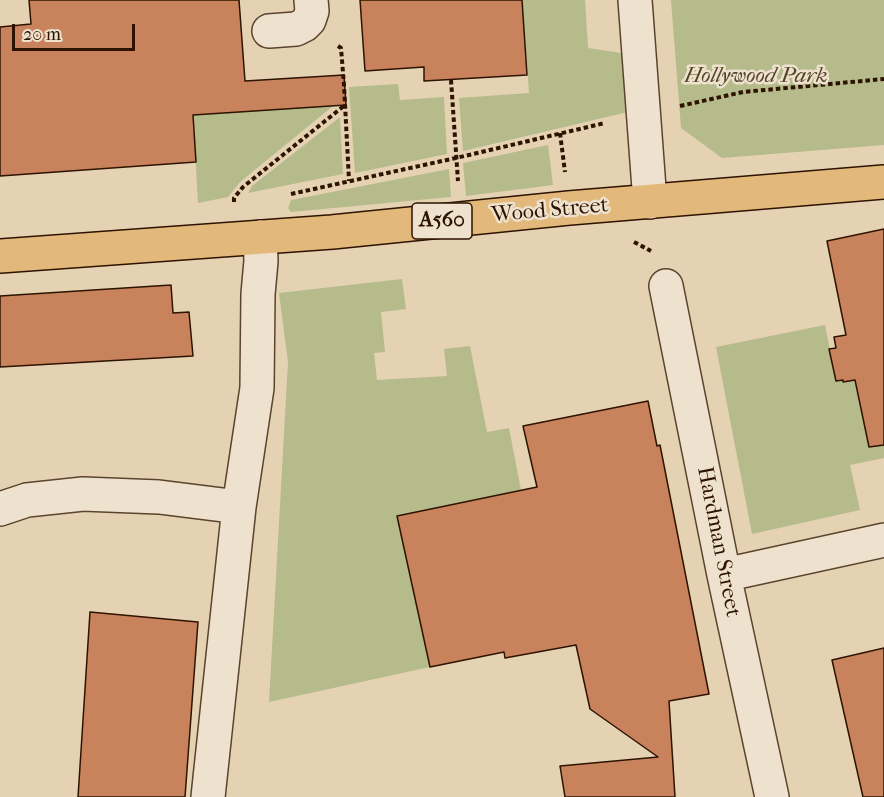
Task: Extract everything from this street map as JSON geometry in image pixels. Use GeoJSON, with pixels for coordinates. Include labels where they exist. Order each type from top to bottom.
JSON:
{"type":"FeatureCollection","features":[{"type":"Feature","properties":{"kind":"main road","name":"Wood Street"},"geometry":{"type":"LineString","coordinates":[[0,256],[255,237],[884,182]]}},
{"type":"Feature","properties":{"kind":"street"},"geometry":{"type":"LineString","coordinates":[[635,0],[650,202]]}},
{"type":"Feature","properties":{"kind":"street"},"geometry":{"type":"LineString","coordinates":[[269,31],[296,29],[310,10]]}},
{"type":"Feature","properties":{"kind":"street"},"geometry":{"type":"LineString","coordinates":[[208,797],[239,507],[257,388],[258,294],[261,261],[255,237]]}},
{"type":"Feature","properties":{"kind":"street","name":"Hardman Street"},"geometry":{"type":"LineString","coordinates":[[666,286],[724,575],[772,797]]}},
{"type":"Feature","properties":{"kind":"street"},"geometry":{"type":"LineString","coordinates":[[0,509],[27,500],[83,494],[159,497],[239,507]]}},
{"type":"Feature","properties":{"kind":"street"},"geometry":{"type":"LineString","coordinates":[[724,575],[884,540]]}},
{"type":"Feature","properties":{"kind":"path"},"geometry":{"type":"LineString","coordinates":[[310,10],[340,48],[349,181]]}},
{"type":"Feature","properties":{"kind":"path"},"geometry":{"type":"LineString","coordinates":[[255,237],[265,207],[277,197],[743,92],[884,78]]}},
{"type":"Feature","properties":{"kind":"path"},"geometry":{"type":"LineString","coordinates":[[451,80],[460,219]]}},
{"type":"Feature","properties":{"kind":"path"},"geometry":{"type":"LineString","coordinates":[[255,237],[234,198],[345,105]]}},
{"type":"Feature","properties":{"kind":"green space"},"geometry":{"type":"Polygon","coordinates":[[[522,0],[585,0],[588,48],[628,54],[632,111],[463,151],[459,98],[529,93],[522,0]]]}},
{"type":"Feature","properties":{"kind":"green space","name":"Hollywood Park"},"geometry":{"type":"Polygon","coordinates":[[[671,0],[884,0],[884,145],[722,158],[681,128],[671,0]]]}},
{"type":"Feature","properties":{"kind":"green space"},"geometry":{"type":"Polygon","coordinates":[[[398,84],[400,100],[444,97],[447,154],[355,173],[349,87],[398,84]]]}},
{"type":"Feature","properties":{"kind":"green space"},"geometry":{"type":"Polygon","coordinates":[[[333,106],[240,182],[228,197],[198,203],[193,114],[333,106]]]}},
{"type":"Feature","properties":{"kind":"green space"},"geometry":{"type":"Polygon","coordinates":[[[340,117],[343,174],[248,193],[252,186],[340,117]]]}},
{"type":"Feature","properties":{"kind":"green space"},"geometry":{"type":"Polygon","coordinates":[[[548,145],[553,185],[466,196],[463,163],[548,145]]]}},
{"type":"Feature","properties":{"kind":"green space"},"geometry":{"type":"Polygon","coordinates":[[[449,169],[451,197],[291,212],[288,208],[291,200],[449,169]]]}},
{"type":"Feature","properties":{"kind":"green space"},"geometry":{"type":"Polygon","coordinates":[[[402,279],[406,309],[381,312],[385,352],[374,353],[377,380],[447,376],[444,349],[470,346],[487,432],[509,428],[521,490],[398,516],[430,667],[269,702],[288,362],[279,293],[402,279]]]}},
{"type":"Feature","properties":{"kind":"green space"},"geometry":{"type":"Polygon","coordinates":[[[825,325],[836,381],[855,380],[884,410],[884,458],[850,465],[860,510],[752,534],[716,347],[825,325]]]}},
{"type":"Feature","properties":{"kind":"building"},"geometry":{"type":"Polygon","coordinates":[[[29,0],[239,0],[245,81],[344,75],[346,105],[193,115],[196,162],[0,176],[0,27],[31,24],[29,0]]]}},
{"type":"Feature","properties":{"kind":"building"},"geometry":{"type":"Polygon","coordinates":[[[360,0],[522,0],[527,75],[424,81],[424,67],[365,71],[360,0]]]}},
{"type":"Feature","properties":{"kind":"building"},"geometry":{"type":"Polygon","coordinates":[[[884,229],[884,445],[869,447],[855,380],[836,381],[829,349],[836,348],[834,337],[846,335],[827,241],[884,229]]]}},
{"type":"Feature","properties":{"kind":"building"},"geometry":{"type":"Polygon","coordinates":[[[171,285],[173,313],[189,312],[193,356],[0,367],[0,296],[171,285]]]}},
{"type":"Feature","properties":{"kind":"building"},"geometry":{"type":"Polygon","coordinates":[[[648,401],[657,446],[660,445],[709,694],[669,701],[675,797],[565,797],[560,766],[658,757],[590,709],[576,645],[505,658],[504,652],[430,667],[397,516],[537,487],[523,426],[648,401]]]}},
{"type":"Feature","properties":{"kind":"building"},"geometry":{"type":"Polygon","coordinates":[[[90,612],[198,622],[185,797],[78,797],[90,612]]]}},
{"type":"Feature","properties":{"kind":"building"},"geometry":{"type":"Polygon","coordinates":[[[884,648],[884,797],[863,797],[832,660],[884,648]]]}}]}
